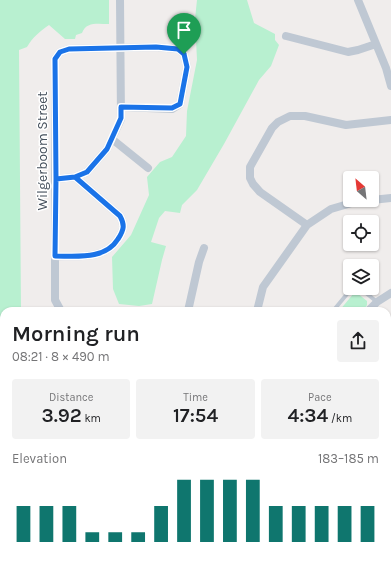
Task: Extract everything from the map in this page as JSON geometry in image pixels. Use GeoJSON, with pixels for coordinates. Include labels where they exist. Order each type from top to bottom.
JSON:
{"type":"FeatureCollection","features":[{"type":"Feature","properties":{"kind":"street"},"geometry":{"type":"LineString","coordinates":[[56,179],[75,177],[87,172],[107,149],[121,118],[120,0]]}},
{"type":"Feature","properties":{"kind":"street"},"geometry":{"type":"LineString","coordinates":[[358,0],[386,68],[391,86]]}},
{"type":"Feature","properties":{"kind":"street"},"geometry":{"type":"LineString","coordinates":[[286,36],[348,52],[376,44]]}},
{"type":"Feature","properties":{"kind":"street"},"geometry":{"type":"LineString","coordinates":[[120,48],[156,47],[178,49],[184,54],[187,67],[180,104],[172,108],[121,107]]}},
{"type":"Feature","properties":{"kind":"street","name":"Wilgerboom Street"},"geometry":{"type":"LineString","coordinates":[[58,307],[55,300],[55,59],[60,52],[69,49],[120,48]]}},
{"type":"Feature","properties":{"kind":"street"},"geometry":{"type":"LineString","coordinates":[[307,225],[260,192],[250,178],[250,167],[272,128],[278,122],[290,116],[305,116],[346,125],[391,120]]}},
{"type":"Feature","properties":{"kind":"street"},"geometry":{"type":"LineString","coordinates":[[112,139],[148,168]]}},
{"type":"Feature","properties":{"kind":"street"},"geometry":{"type":"LineString","coordinates":[[55,256],[97,255],[106,252],[116,242],[123,231],[124,223],[120,216],[75,177]]}},
{"type":"Feature","properties":{"kind":"street"},"geometry":{"type":"LineString","coordinates":[[379,199],[391,198]]}},
{"type":"Feature","properties":{"kind":"street"},"geometry":{"type":"LineString","coordinates":[[257,307],[263,288],[307,225],[331,209],[343,206]]}},
{"type":"Feature","properties":{"kind":"street"},"geometry":{"type":"LineString","coordinates":[[189,307],[199,262],[204,248]]}},
{"type":"Feature","properties":{"kind":"street"},"geometry":{"type":"LineString","coordinates":[[372,307],[391,293]]}},
{"type":"Feature","properties":{"kind":"lane"},"geometry":{"type":"LineString","coordinates":[[336,307],[346,295]]}},
{"type":"Feature","properties":{"kind":"lane"},"geometry":{"type":"LineString","coordinates":[[368,295],[377,302]]}},
{"type":"Feature","properties":{"kind":"green space"},"geometry":{"type":"Polygon","coordinates":[[[0,0],[109,0],[109,24],[90,25],[84,29],[82,33],[76,35],[75,39],[65,39],[49,25],[36,35],[27,47],[19,50],[21,307],[0,307],[0,0]]]}},
{"type":"Feature","properties":{"kind":"green space"},"geometry":{"type":"Polygon","coordinates":[[[197,0],[247,0],[254,23],[275,34],[275,40],[279,45],[271,66],[259,80],[197,190],[182,205],[180,213],[165,211],[159,218],[151,242],[166,246],[152,304],[139,306],[119,304],[113,289],[112,257],[131,235],[149,195],[147,177],[160,162],[172,157],[186,136],[187,111],[197,60],[195,19],[197,0]]]}},
{"type":"Feature","properties":{"kind":"green space"},"geometry":{"type":"Polygon","coordinates":[[[352,295],[360,295],[367,301],[366,307],[342,307],[352,295]]]}},
{"type":"Feature","properties":{"kind":"route"},"geometry":{"type":"LineString","coordinates":[[184,54],[178,49],[156,47],[69,49],[60,52],[55,59],[56,179],[75,177],[120,216],[124,223],[123,231],[116,242],[106,252],[97,255],[55,256],[56,179],[75,177],[87,172],[107,149],[121,118],[121,107],[172,108],[180,104],[187,67],[184,54]]}}]}
